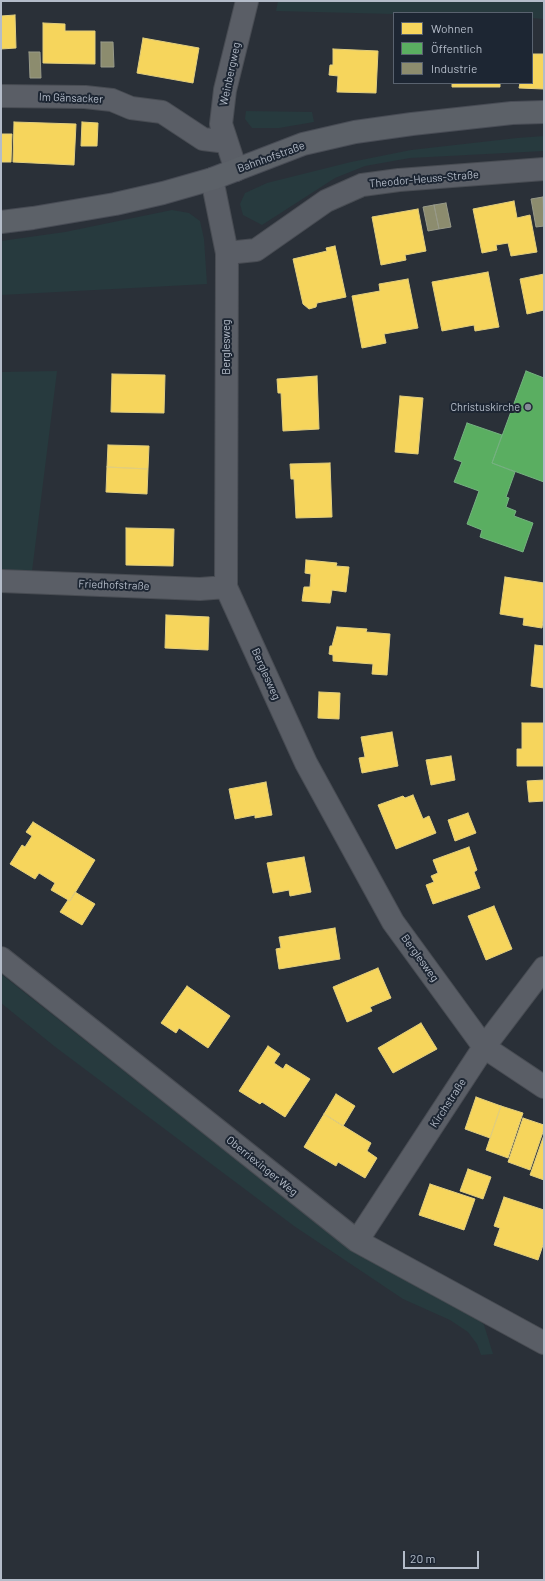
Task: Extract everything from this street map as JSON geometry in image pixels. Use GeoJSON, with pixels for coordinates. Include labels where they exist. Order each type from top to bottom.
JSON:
{"type":"FeatureCollection","features":[{"type":"Feature","properties":{"kind":"main road","name":"Bahnhofstraße"},"geometry":{"type":"LineString","coordinates":[[1,222],[115,204],[163,193],[212,179],[303,144],[355,132],[512,113],[544,112]]}},
{"type":"Feature","properties":{"kind":"street","name":"Weinbergweg"},"geometry":{"type":"LineString","coordinates":[[236,170],[221,124],[225,90],[247,1]]}},
{"type":"Feature","properties":{"kind":"street","name":"Im Gänsacker"},"geometry":{"type":"LineString","coordinates":[[1,96],[85,97],[112,100],[131,108],[162,112],[203,139],[227,142]]}},
{"type":"Feature","properties":{"kind":"street","name":"Theodor-Heuss-Straße"},"geometry":{"type":"LineString","coordinates":[[226,253],[256,250],[326,201],[362,185],[399,180],[544,169]]}},
{"type":"Feature","properties":{"kind":"street","name":"Berglesweg"},"geometry":{"type":"LineString","coordinates":[[212,179],[226,253],[226,587],[306,763],[394,922],[484,1047],[544,1087]]}},
{"type":"Feature","properties":{"kind":"street","name":"Friedhofstraße"},"geometry":{"type":"LineString","coordinates":[[1,581],[200,589],[226,587]]}},
{"type":"Feature","properties":{"kind":"street","name":"Oberriexinger Weg"},"geometry":{"type":"LineString","coordinates":[[1,958],[356,1242],[544,1343]]}},
{"type":"Feature","properties":{"kind":"street","name":"Kirchstraße"},"geometry":{"type":"LineString","coordinates":[[356,1242],[484,1047],[544,968]]}},
{"type":"Feature","properties":{"kind":"green space"},"geometry":{"type":"Polygon","coordinates":[[[278,1],[544,1],[544,19],[533,18],[533,12],[393,12],[393,14],[276,11],[278,1]]]}},
{"type":"Feature","properties":{"kind":"green space"},"geometry":{"type":"Polygon","coordinates":[[[246,111],[312,112],[314,122],[279,128],[252,128],[245,119],[246,111]]]}},
{"type":"Feature","properties":{"kind":"green space"},"geometry":{"type":"Polygon","coordinates":[[[544,136],[544,151],[410,158],[365,166],[335,178],[262,225],[243,215],[240,204],[245,193],[267,183],[351,162],[411,150],[544,136]]]}},
{"type":"Feature","properties":{"kind":"green space"},"geometry":{"type":"Polygon","coordinates":[[[172,210],[189,213],[200,221],[204,239],[207,284],[1,295],[1,241],[65,232],[172,210]]]}},
{"type":"Feature","properties":{"kind":"green space"},"geometry":{"type":"Polygon","coordinates":[[[57,371],[32,571],[1,569],[1,372],[57,371]]]}},
{"type":"Feature","properties":{"kind":"green space"},"geometry":{"type":"Polygon","coordinates":[[[1,974],[330,1234],[477,1317],[484,1325],[493,1354],[481,1355],[477,1344],[468,1332],[450,1320],[403,1299],[294,1226],[54,1046],[1,1003],[1,974]]]}},
{"type":"Feature","properties":{"kind":"building: Wohnen"},"geometry":{"type":"Polygon","coordinates":[[[15,15],[16,48],[1,49],[1,16],[15,15]]]}},
{"type":"Feature","properties":{"kind":"building: Wohnen"},"geometry":{"type":"Polygon","coordinates":[[[43,23],[65,24],[65,31],[95,31],[95,64],[43,63],[43,23]]]}},
{"type":"Feature","properties":{"kind":"building: Wohnen"},"geometry":{"type":"Polygon","coordinates":[[[143,38],[199,48],[193,83],[137,73],[143,38]]]}},
{"type":"Feature","properties":{"kind":"building: Wohnen"},"geometry":{"type":"Polygon","coordinates":[[[333,49],[378,51],[376,93],[337,92],[338,76],[329,75],[330,65],[333,65],[333,49]]]}},
{"type":"Feature","properties":{"kind":"building: Wohnen"},"geometry":{"type":"Polygon","coordinates":[[[533,54],[544,54],[544,89],[519,88],[520,84],[533,84],[533,54]]]}},
{"type":"Feature","properties":{"kind":"building: Wohnen"},"geometry":{"type":"Polygon","coordinates":[[[452,84],[500,84],[500,87],[452,87],[452,84]]]}},
{"type":"Feature","properties":{"kind":"building: Wohnen"},"geometry":{"type":"Polygon","coordinates":[[[14,122],[76,124],[74,165],[13,162],[14,122]]]}},
{"type":"Feature","properties":{"kind":"building: Wohnen"},"geometry":{"type":"Polygon","coordinates":[[[82,122],[98,123],[97,146],[81,146],[82,122]]]}},
{"type":"Feature","properties":{"kind":"building: Wohnen"},"geometry":{"type":"Polygon","coordinates":[[[1,134],[12,134],[11,162],[1,162],[1,134]]]}},
{"type":"Feature","properties":{"kind":"building: Wohnen"},"geometry":{"type":"Polygon","coordinates":[[[514,201],[517,218],[530,215],[537,252],[511,256],[508,243],[496,245],[497,250],[482,253],[473,209],[514,201]]]}},
{"type":"Feature","properties":{"kind":"building: Wohnen"},"geometry":{"type":"Polygon","coordinates":[[[418,209],[426,251],[405,255],[406,260],[381,265],[372,217],[418,209]]]}},
{"type":"Feature","properties":{"kind":"building: Wohnen"},"geometry":{"type":"Polygon","coordinates":[[[335,246],[346,297],[317,303],[316,307],[309,309],[303,304],[293,259],[327,251],[326,248],[335,246]]]}},
{"type":"Feature","properties":{"kind":"building: Wohnen"},"geometry":{"type":"Polygon","coordinates":[[[488,272],[499,327],[475,331],[474,325],[442,331],[432,282],[488,272]]]}},
{"type":"Feature","properties":{"kind":"building: Wohnen"},"geometry":{"type":"Polygon","coordinates":[[[544,274],[544,310],[527,314],[520,279],[544,274]]]}},
{"type":"Feature","properties":{"kind":"building: Wohnen"},"geometry":{"type":"Polygon","coordinates":[[[408,279],[418,328],[384,334],[386,343],[362,348],[352,296],[380,291],[379,284],[408,279]]]}},
{"type":"Feature","properties":{"kind":"building: Wohnen"},"geometry":{"type":"Polygon","coordinates":[[[112,374],[165,375],[164,413],[111,412],[112,374]]]}},
{"type":"Feature","properties":{"kind":"building: Wohnen"},"geometry":{"type":"Polygon","coordinates":[[[317,376],[319,429],[283,431],[281,393],[278,393],[277,379],[317,376]]]}},
{"type":"Feature","properties":{"kind":"building: Wohnen"},"geometry":{"type":"Polygon","coordinates":[[[400,396],[423,398],[418,454],[395,452],[400,396]]]}},
{"type":"Feature","properties":{"kind":"building: Wohnen"},"geometry":{"type":"Polygon","coordinates":[[[108,445],[149,446],[148,469],[107,467],[108,445]]]}},
{"type":"Feature","properties":{"kind":"building: Wohnen"},"geometry":{"type":"Polygon","coordinates":[[[330,463],[332,517],[296,518],[294,479],[291,479],[290,464],[330,463]]]}},
{"type":"Feature","properties":{"kind":"building: Wohnen"},"geometry":{"type":"Polygon","coordinates":[[[107,467],[148,469],[147,494],[106,492],[107,467]]]}},
{"type":"Feature","properties":{"kind":"building: Wohnen"},"geometry":{"type":"Polygon","coordinates":[[[126,528],[174,529],[173,566],[126,565],[126,528]]]}},
{"type":"Feature","properties":{"kind":"building: Wohnen"},"geometry":{"type":"Polygon","coordinates":[[[306,560],[337,563],[336,566],[349,567],[346,592],[332,590],[330,603],[302,601],[304,587],[310,587],[311,574],[305,573],[306,560]]]}},
{"type":"Feature","properties":{"kind":"building: Wohnen"},"geometry":{"type":"Polygon","coordinates":[[[505,577],[544,583],[544,614],[542,628],[523,625],[524,618],[500,614],[505,577]]]}},
{"type":"Feature","properties":{"kind":"building: Wohnen"},"geometry":{"type":"Polygon","coordinates":[[[166,615],[209,617],[208,650],[165,648],[166,615]]]}},
{"type":"Feature","properties":{"kind":"building: Wohnen"},"geometry":{"type":"Polygon","coordinates":[[[337,627],[367,629],[366,632],[390,634],[387,675],[372,674],[373,664],[333,661],[333,655],[329,654],[330,646],[332,646],[337,627]]]}},
{"type":"Feature","properties":{"kind":"building: Wohnen"},"geometry":{"type":"Polygon","coordinates":[[[535,645],[544,646],[544,688],[531,686],[535,645]]]}},
{"type":"Feature","properties":{"kind":"building: Wohnen"},"geometry":{"type":"Polygon","coordinates":[[[319,692],[340,693],[339,719],[318,718],[319,692]]]}},
{"type":"Feature","properties":{"kind":"building: Wohnen"},"geometry":{"type":"Polygon","coordinates":[[[522,723],[544,723],[544,766],[517,766],[517,749],[522,749],[522,723]]]}},
{"type":"Feature","properties":{"kind":"building: Wohnen"},"geometry":{"type":"Polygon","coordinates":[[[392,732],[398,766],[362,773],[359,758],[365,757],[361,737],[392,732]]]}},
{"type":"Feature","properties":{"kind":"building: Wohnen"},"geometry":{"type":"Polygon","coordinates":[[[451,756],[455,780],[431,785],[426,760],[451,756]]]}},
{"type":"Feature","properties":{"kind":"building: Wohnen"},"geometry":{"type":"Polygon","coordinates":[[[544,780],[544,801],[529,802],[527,781],[544,780]]]}},
{"type":"Feature","properties":{"kind":"building: Wohnen"},"geometry":{"type":"Polygon","coordinates":[[[266,782],[272,815],[255,818],[255,815],[235,819],[229,789],[266,782]]]}},
{"type":"Feature","properties":{"kind":"building: Wohnen"},"geometry":{"type":"Polygon","coordinates":[[[413,795],[423,819],[429,816],[436,833],[396,849],[378,805],[403,796],[405,798],[413,795]]]}},
{"type":"Feature","properties":{"kind":"building: Wohnen"},"geometry":{"type":"Polygon","coordinates":[[[468,813],[476,833],[455,841],[448,820],[468,813]]]}},
{"type":"Feature","properties":{"kind":"building: Wohnen"},"geometry":{"type":"Polygon","coordinates":[[[33,822],[95,860],[70,901],[51,890],[55,883],[39,873],[35,879],[10,864],[22,845],[25,847],[32,836],[26,832],[33,822]]]}},
{"type":"Feature","properties":{"kind":"building: Wohnen"},"geometry":{"type":"Polygon","coordinates":[[[469,847],[477,870],[474,872],[480,888],[433,904],[426,885],[434,882],[431,876],[438,873],[433,860],[469,847]]]}},
{"type":"Feature","properties":{"kind":"building: Wohnen"},"geometry":{"type":"Polygon","coordinates":[[[304,857],[311,892],[290,896],[289,890],[273,893],[267,863],[304,857]]]}},
{"type":"Feature","properties":{"kind":"building: Wohnen"},"geometry":{"type":"Polygon","coordinates":[[[75,892],[95,904],[82,925],[60,912],[68,900],[70,901],[75,892]]]}},
{"type":"Feature","properties":{"kind":"building: Wohnen"},"geometry":{"type":"Polygon","coordinates":[[[494,906],[512,949],[486,960],[468,916],[494,906]]]}},
{"type":"Feature","properties":{"kind":"building: Wohnen"},"geometry":{"type":"Polygon","coordinates":[[[335,928],[340,959],[279,969],[276,949],[281,948],[279,937],[335,928]]]}},
{"type":"Feature","properties":{"kind":"building: Wohnen"},"geometry":{"type":"Polygon","coordinates":[[[378,968],[391,998],[370,1007],[372,1011],[347,1022],[333,987],[378,968]]]}},
{"type":"Feature","properties":{"kind":"building: Wohnen"},"geometry":{"type":"Polygon","coordinates":[[[187,986],[230,1016],[208,1048],[179,1028],[176,1033],[161,1023],[187,986]]]}},
{"type":"Feature","properties":{"kind":"building: Wohnen"},"geometry":{"type":"Polygon","coordinates":[[[421,1023],[437,1049],[393,1073],[378,1048],[421,1023]]]}},
{"type":"Feature","properties":{"kind":"building: Wohnen"},"geometry":{"type":"Polygon","coordinates":[[[268,1046],[280,1054],[274,1063],[283,1069],[286,1064],[310,1079],[285,1117],[262,1102],[260,1104],[239,1091],[268,1046]]]}},
{"type":"Feature","properties":{"kind":"building: Wohnen"},"geometry":{"type":"Polygon","coordinates":[[[336,1094],[355,1106],[343,1126],[324,1114],[336,1094]]]}},
{"type":"Feature","properties":{"kind":"building: Wohnen"},"geometry":{"type":"Polygon","coordinates":[[[476,1097],[501,1106],[490,1138],[465,1129],[476,1097]]]}},
{"type":"Feature","properties":{"kind":"building: Wohnen"},"geometry":{"type":"Polygon","coordinates":[[[501,1106],[523,1113],[508,1158],[486,1150],[501,1106]]]}},
{"type":"Feature","properties":{"kind":"building: Wohnen"},"geometry":{"type":"Polygon","coordinates":[[[324,1114],[371,1143],[367,1151],[377,1158],[365,1178],[338,1162],[336,1166],[304,1147],[324,1114]]]}},
{"type":"Feature","properties":{"kind":"building: Wohnen"},"geometry":{"type":"Polygon","coordinates":[[[523,1118],[544,1125],[530,1170],[508,1162],[523,1118]]]}},
{"type":"Feature","properties":{"kind":"building: Wohnen"},"geometry":{"type":"Polygon","coordinates":[[[544,1135],[544,1180],[530,1175],[544,1135]]]}},
{"type":"Feature","properties":{"kind":"building: Wohnen"},"geometry":{"type":"Polygon","coordinates":[[[468,1169],[491,1177],[483,1199],[460,1191],[468,1169]]]}},
{"type":"Feature","properties":{"kind":"building: Wohnen"},"geometry":{"type":"Polygon","coordinates":[[[430,1184],[475,1199],[464,1230],[419,1215],[430,1184]]]}},
{"type":"Feature","properties":{"kind":"building: Wohnen"},"geometry":{"type":"Polygon","coordinates":[[[504,1197],[544,1210],[544,1242],[538,1260],[494,1245],[500,1228],[494,1226],[504,1197]]]}},
{"type":"Feature","properties":{"kind":"building: Öffentlich","name":"Christuskirche"},"geometry":{"type":"Polygon","coordinates":[[[526,371],[544,378],[544,482],[492,463],[526,371]]]}},
{"type":"Feature","properties":{"kind":"building: Öffentlich"},"geometry":{"type":"Polygon","coordinates":[[[467,423],[502,435],[492,463],[515,472],[506,497],[509,498],[506,507],[516,511],[514,516],[533,523],[523,552],[480,537],[482,530],[467,524],[479,491],[454,482],[462,462],[454,459],[467,423]]]}},
{"type":"Feature","properties":{"kind":"building: Industrie"},"geometry":{"type":"Polygon","coordinates":[[[101,42],[113,42],[114,67],[101,67],[101,42]]]}},
{"type":"Feature","properties":{"kind":"building: Industrie"},"geometry":{"type":"Polygon","coordinates":[[[29,52],[40,52],[41,78],[30,78],[29,52]]]}},
{"type":"Feature","properties":{"kind":"building: Industrie"},"geometry":{"type":"Polygon","coordinates":[[[543,197],[544,226],[536,227],[531,199],[543,197]]]}},
{"type":"Feature","properties":{"kind":"building: Industrie"},"geometry":{"type":"Polygon","coordinates":[[[446,203],[451,227],[439,229],[434,205],[446,203]]]}},
{"type":"Feature","properties":{"kind":"building: Industrie"},"geometry":{"type":"Polygon","coordinates":[[[434,205],[439,229],[428,231],[423,207],[434,205]]]}},
{"type":"Feature","properties":{"kind":"place","name":"Christuskirche"},"geometry":{"type":"Point","coordinates":[528,407]}}]}
